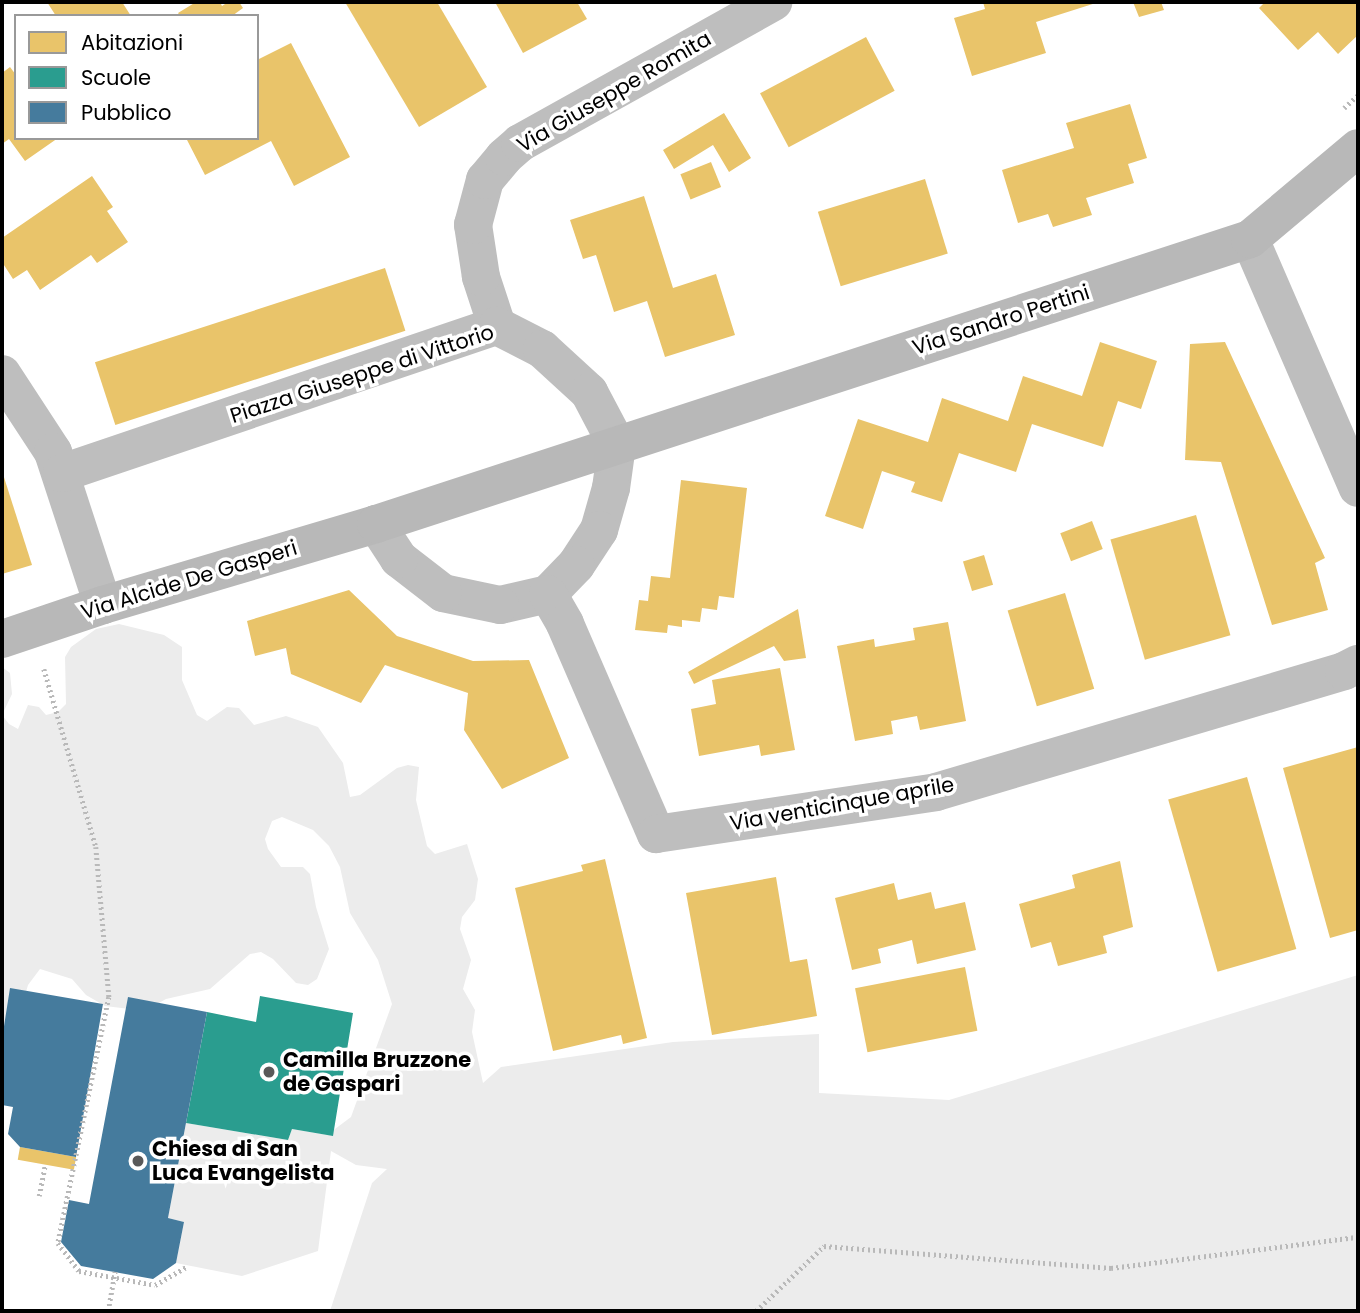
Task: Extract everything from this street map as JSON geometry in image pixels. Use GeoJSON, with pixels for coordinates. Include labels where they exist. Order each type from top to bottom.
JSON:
{"type":"FeatureCollection","features":[{"type":"Feature","properties":{"kind":"street","name":"Via Giuseppe Romita"},"geometry":{"type":"LineString","coordinates":[[497,326],[475,252],[473,225],[485,180],[504,157],[520,143],[773,2]]}},
{"type":"Feature","properties":{"kind":"street","name":"Via Sandro Pertini"},"geometry":{"type":"LineString","coordinates":[[617,445],[1250,239],[1358,148]]}},
{"type":"Feature","properties":{"kind":"street"},"geometry":{"type":"LineString","coordinates":[[1250,239],[1358,488]]}},
{"type":"Feature","properties":{"kind":"street","name":"Piazza Giuseppe di Vittorio"},"geometry":{"type":"LineString","coordinates":[[62,473],[497,326],[542,349],[589,392],[617,445]]}},
{"type":"Feature","properties":{"kind":"street"},"geometry":{"type":"LineString","coordinates":[[2,374],[53,452],[103,605]]}},
{"type":"Feature","properties":{"kind":"street"},"geometry":{"type":"LineString","coordinates":[[617,445],[611,488],[599,530],[576,565],[548,594],[500,605],[443,593],[399,559],[376,524],[617,445]]}},
{"type":"Feature","properties":{"kind":"street","name":"Via Alcide De Gasperi"},"geometry":{"type":"LineString","coordinates":[[2,639],[103,605],[376,524]]}},
{"type":"Feature","properties":{"kind":"street","name":"Via venticinque aprile"},"geometry":{"type":"LineString","coordinates":[[548,594],[565,624],[656,834],[936,792],[1344,671],[1358,664]]}},
{"type":"Feature","properties":{"kind":"path"},"geometry":{"type":"LineString","coordinates":[[42,662],[96,847],[109,996],[58,1243],[79,1271],[114,1274],[155,1285],[188,1265]]}},
{"type":"Feature","properties":{"kind":"path"},"geometry":{"type":"LineString","coordinates":[[39,1196],[45,1165]]}},
{"type":"Feature","properties":{"kind":"path"},"geometry":{"type":"LineString","coordinates":[[756,1311],[824,1246],[1111,1268],[1358,1237]]}},
{"type":"Feature","properties":{"kind":"path"},"geometry":{"type":"LineString","coordinates":[[108,1311],[114,1274]]}},
{"type":"Feature","properties":{"kind":"shaded area"},"geometry":{"type":"Polygon","coordinates":[[[119,624],[164,635],[182,647],[182,680],[197,715],[207,721],[227,707],[239,708],[254,725],[286,716],[318,727],[343,763],[350,797],[360,795],[397,768],[408,765],[419,767],[416,800],[427,846],[435,854],[467,844],[478,879],[475,900],[462,917],[460,929],[471,960],[463,989],[475,1010],[472,1032],[483,1083],[501,1067],[673,1042],[819,1034],[819,1093],[949,1100],[1358,975],[1358,1311],[330,1311],[372,1183],[387,1169],[356,1165],[331,1151],[318,1251],[242,1276],[176,1263],[184,1222],[168,1218],[186,1123],[288,1140],[292,1129],[327,1135],[351,1117],[392,1004],[378,960],[350,913],[340,867],[329,846],[313,830],[282,817],[272,821],[265,839],[268,849],[281,867],[303,867],[310,874],[316,907],[329,949],[317,979],[308,985],[296,983],[273,959],[261,952],[250,954],[210,989],[166,999],[148,1009],[138,1010],[105,1006],[86,995],[72,979],[40,969],[28,985],[13,1037],[2,1042],[2,715],[9,724],[18,729],[28,705],[39,707],[46,715],[58,712],[66,704],[65,657],[71,647],[96,629],[119,624]]]}},
{"type":"Feature","properties":{"kind":"shaded area"},"geometry":{"type":"Polygon","coordinates":[[[2,667],[10,673],[12,694],[2,715],[2,667]]]}},
{"type":"Feature","properties":{"kind":"building: Abitazioni"},"geometry":{"type":"Polygon","coordinates":[[[47,2],[122,2],[130,14],[55,14],[47,2]]]}},
{"type":"Feature","properties":{"kind":"building: Abitazioni"},"geometry":{"type":"Polygon","coordinates":[[[196,2],[220,2],[222,6],[228,2],[239,2],[243,8],[235,14],[178,13],[196,2]]]}},
{"type":"Feature","properties":{"kind":"building: Abitazioni"},"geometry":{"type":"Polygon","coordinates":[[[345,2],[437,2],[487,87],[419,127],[345,2]]]}},
{"type":"Feature","properties":{"kind":"building: Abitazioni"},"geometry":{"type":"Polygon","coordinates":[[[495,2],[577,2],[587,19],[523,53],[495,2]]]}},
{"type":"Feature","properties":{"kind":"building: Abitazioni"},"geometry":{"type":"Polygon","coordinates":[[[983,2],[1099,2],[1036,22],[1046,53],[972,76],[954,18],[985,9],[983,2]]]}},
{"type":"Feature","properties":{"kind":"building: Abitazioni"},"geometry":{"type":"Polygon","coordinates":[[[1133,2],[1161,2],[1164,10],[1139,17],[1133,2]]]}},
{"type":"Feature","properties":{"kind":"building: Abitazioni"},"geometry":{"type":"Polygon","coordinates":[[[1265,2],[1358,2],[1358,35],[1338,54],[1318,32],[1298,50],[1259,8],[1265,2]]]}},
{"type":"Feature","properties":{"kind":"building: Abitazioni"},"geometry":{"type":"Polygon","coordinates":[[[866,37],[895,91],[789,147],[760,93],[866,37]]]}},
{"type":"Feature","properties":{"kind":"building: Abitazioni"},"geometry":{"type":"Polygon","coordinates":[[[291,43],[350,157],[294,186],[271,141],[205,175],[187,140],[259,140],[259,59],[291,43]]]}},
{"type":"Feature","properties":{"kind":"building: Abitazioni"},"geometry":{"type":"Polygon","coordinates":[[[10,67],[14,72],[14,140],[55,140],[25,161],[9,139],[2,144],[2,73],[10,67]]]}},
{"type":"Feature","properties":{"kind":"building: Abitazioni"},"geometry":{"type":"Polygon","coordinates":[[[1130,104],[1147,158],[1128,164],[1134,183],[1086,198],[1092,215],[1053,227],[1048,214],[1018,223],[1002,170],[1074,148],[1066,123],[1130,104]]]}},
{"type":"Feature","properties":{"kind":"building: Abitazioni"},"geometry":{"type":"Polygon","coordinates":[[[724,113],[751,158],[729,172],[713,145],[674,169],[663,150],[724,113]]]}},
{"type":"Feature","properties":{"kind":"building: Abitazioni"},"geometry":{"type":"Polygon","coordinates":[[[711,162],[721,187],[691,199],[680,174],[711,162]]]}},
{"type":"Feature","properties":{"kind":"building: Abitazioni"},"geometry":{"type":"Polygon","coordinates":[[[92,176],[113,207],[107,211],[128,242],[97,263],[91,255],[40,290],[27,270],[13,279],[2,262],[2,238],[92,176]]]}},
{"type":"Feature","properties":{"kind":"building: Abitazioni"},"geometry":{"type":"Polygon","coordinates":[[[925,179],[948,254],[841,286],[818,212],[925,179]]]}},
{"type":"Feature","properties":{"kind":"building: Abitazioni"},"geometry":{"type":"Polygon","coordinates":[[[644,196],[673,288],[716,274],[735,335],[665,357],[647,301],[614,312],[596,255],[583,259],[570,220],[644,196]]]}},
{"type":"Feature","properties":{"kind":"building: Abitazioni"},"geometry":{"type":"Polygon","coordinates":[[[385,268],[405,331],[115,425],[95,362],[385,268]]]}},
{"type":"Feature","properties":{"kind":"building: Abitazioni"},"geometry":{"type":"Polygon","coordinates":[[[1100,342],[1157,361],[1141,409],[1118,401],[1103,447],[1032,424],[1016,472],[959,453],[942,502],[911,492],[915,482],[882,471],[863,529],[825,516],[858,419],[928,442],[942,398],[1008,421],[1023,376],[1082,396],[1100,342]]]}},
{"type":"Feature","properties":{"kind":"building: Abitazioni"},"geometry":{"type":"Polygon","coordinates":[[[1225,342],[1325,558],[1315,563],[1328,610],[1272,625],[1221,462],[1185,460],[1190,344],[1225,342]]]}},
{"type":"Feature","properties":{"kind":"building: Abitazioni"},"geometry":{"type":"Polygon","coordinates":[[[2,471],[32,565],[2,574],[2,471]]]}},
{"type":"Feature","properties":{"kind":"building: Abitazioni"},"geometry":{"type":"Polygon","coordinates":[[[681,480],[747,488],[734,598],[719,596],[717,610],[702,608],[700,622],[682,620],[682,627],[668,625],[667,633],[635,630],[639,600],[648,601],[651,576],[670,578],[681,480]]]}},
{"type":"Feature","properties":{"kind":"building: Abitazioni"},"geometry":{"type":"Polygon","coordinates":[[[1196,515],[1230,635],[1145,660],[1110,540],[1196,515]]]}},
{"type":"Feature","properties":{"kind":"building: Abitazioni"},"geometry":{"type":"Polygon","coordinates":[[[1092,521],[1103,549],[1071,561],[1060,533],[1092,521]]]}},
{"type":"Feature","properties":{"kind":"building: Abitazioni"},"geometry":{"type":"Polygon","coordinates":[[[984,555],[993,585],[972,591],[963,561],[984,555]]]}},
{"type":"Feature","properties":{"kind":"building: Abitazioni"},"geometry":{"type":"Polygon","coordinates":[[[349,590],[397,636],[473,661],[529,660],[569,758],[502,789],[464,730],[468,693],[385,665],[361,703],[291,674],[286,648],[255,656],[247,621],[349,590]]]}},
{"type":"Feature","properties":{"kind":"building: Abitazioni"},"geometry":{"type":"Polygon","coordinates":[[[1065,593],[1094,689],[1037,706],[1008,611],[1065,593]]]}},
{"type":"Feature","properties":{"kind":"building: Abitazioni"},"geometry":{"type":"Polygon","coordinates":[[[798,609],[806,658],[784,661],[774,646],[694,684],[688,672],[798,609]]]}},
{"type":"Feature","properties":{"kind":"building: Abitazioni"},"geometry":{"type":"Polygon","coordinates":[[[948,622],[966,721],[920,730],[917,716],[891,721],[893,734],[855,741],[837,646],[874,639],[875,647],[915,640],[913,628],[948,622]]]}},
{"type":"Feature","properties":{"kind":"building: Abitazioni"},"geometry":{"type":"Polygon","coordinates":[[[780,668],[795,750],[761,756],[759,745],[699,756],[691,709],[716,704],[712,680],[780,668]]]}},
{"type":"Feature","properties":{"kind":"building: Abitazioni"},"geometry":{"type":"Polygon","coordinates":[[[1358,747],[1358,930],[1330,938],[1283,768],[1358,747]]]}},
{"type":"Feature","properties":{"kind":"building: Abitazioni"},"geometry":{"type":"Polygon","coordinates":[[[1247,777],[1296,949],[1218,972],[1168,800],[1247,777]]]}},
{"type":"Feature","properties":{"kind":"building: Abitazioni"},"geometry":{"type":"Polygon","coordinates":[[[605,859],[647,1038],[623,1044],[621,1035],[553,1051],[515,888],[583,871],[581,865],[605,859]]]}},
{"type":"Feature","properties":{"kind":"building: Abitazioni"},"geometry":{"type":"Polygon","coordinates":[[[1120,861],[1133,927],[1103,936],[1107,953],[1058,966],[1051,942],[1031,948],[1019,904],[1075,888],[1072,875],[1120,861]]]}},
{"type":"Feature","properties":{"kind":"building: Abitazioni"},"geometry":{"type":"Polygon","coordinates":[[[776,877],[790,962],[807,959],[817,1016],[712,1035],[686,893],[776,877]]]}},
{"type":"Feature","properties":{"kind":"building: Abitazioni"},"geometry":{"type":"Polygon","coordinates":[[[894,883],[898,900],[931,892],[935,909],[965,902],[976,950],[917,964],[912,940],[878,949],[881,963],[852,970],[835,898],[894,883]]]}},
{"type":"Feature","properties":{"kind":"building: Abitazioni"},"geometry":{"type":"Polygon","coordinates":[[[965,967],[977,1031],[867,1052],[855,988],[965,967]]]}},
{"type":"Feature","properties":{"kind":"building: Abitazioni"},"geometry":{"type":"Polygon","coordinates":[[[20,1147],[76,1157],[74,1170],[18,1160],[20,1147]]]}},
{"type":"Feature","properties":{"kind":"building: Scuole","name":"Camilla Bruzzone de Gaspari"},"geometry":{"type":"Polygon","coordinates":[[[260,996],[353,1013],[333,1136],[292,1129],[288,1140],[186,1123],[207,1012],[256,1022],[260,996]]]}},
{"type":"Feature","properties":{"kind":"building: Pubblico"},"geometry":{"type":"Polygon","coordinates":[[[10,988],[103,1004],[76,1157],[20,1147],[8,1134],[13,1107],[2,1105],[2,1039],[10,988]]]}},
{"type":"Feature","properties":{"kind":"building: Pubblico","name":"Chiesa di San Luca Evangelista"},"geometry":{"type":"Polygon","coordinates":[[[128,997],[207,1012],[168,1218],[184,1222],[176,1263],[153,1279],[81,1266],[61,1242],[69,1200],[89,1204],[128,997]]]}},
{"type":"Feature","properties":{"kind":"place","name":"Camilla Bruzzone de Gaspari"},"geometry":{"type":"Point","coordinates":[269,1072]}},
{"type":"Feature","properties":{"kind":"place","name":"Chiesa di San Luca Evangelista"},"geometry":{"type":"Point","coordinates":[138,1161]}}]}
